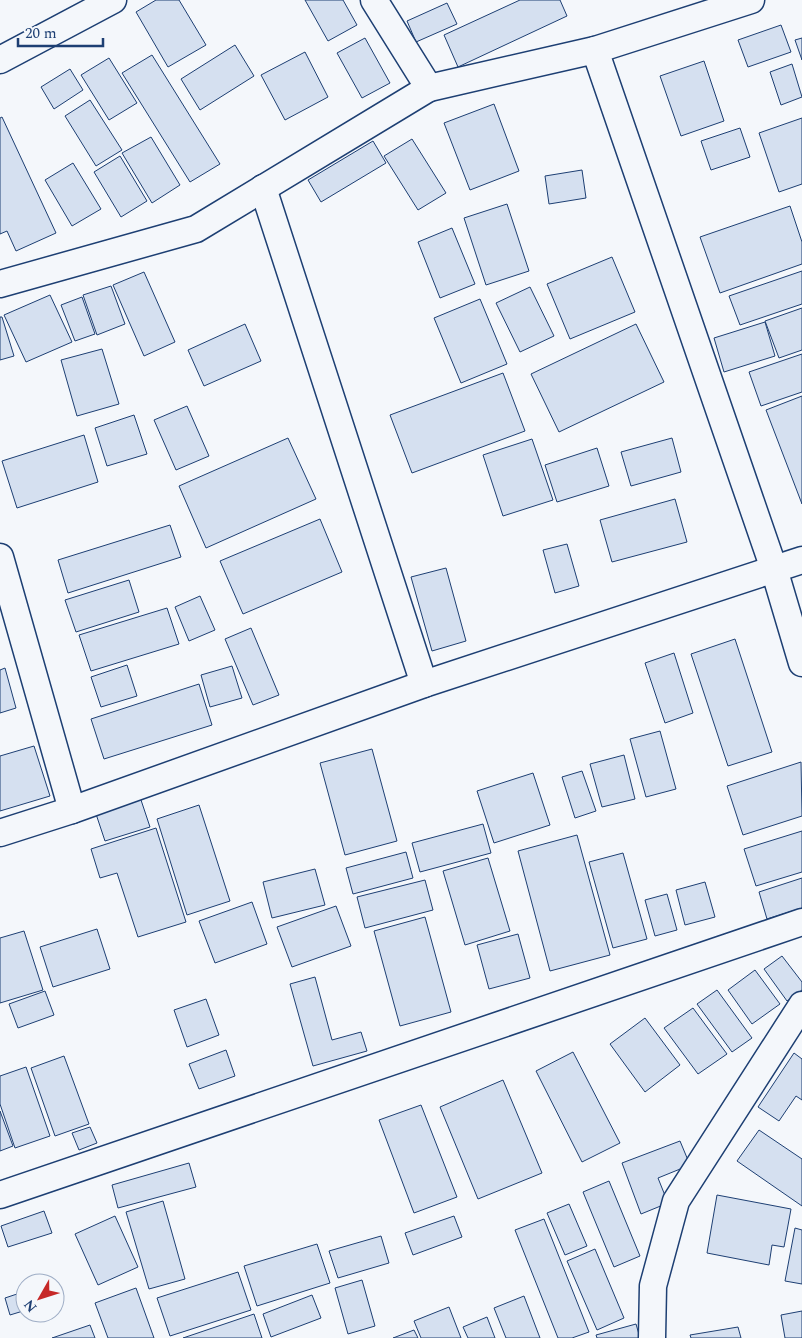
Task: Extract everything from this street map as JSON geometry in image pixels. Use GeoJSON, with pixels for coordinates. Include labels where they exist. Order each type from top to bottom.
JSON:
{"type":"FeatureCollection","features":[{"type":"Feature","properties":{"kind":"street"},"geometry":{"type":"LineString","coordinates":[[0,60],[113,0]]}},
{"type":"Feature","properties":{"kind":"street"},"geometry":{"type":"LineString","coordinates":[[374,0],[429,88]]}},
{"type":"Feature","properties":{"kind":"street"},"geometry":{"type":"LineString","coordinates":[[0,284],[196,229],[429,88],[595,50],[751,0]]}},
{"type":"Feature","properties":{"kind":"street"},"geometry":{"type":"LineString","coordinates":[[595,50],[774,569],[802,663]]}},
{"type":"Feature","properties":{"kind":"street"},"geometry":{"type":"LineString","coordinates":[[263,188],[424,684]]}},
{"type":"Feature","properties":{"kind":"street"},"geometry":{"type":"LineString","coordinates":[[0,557],[72,810]]}},
{"type":"Feature","properties":{"kind":"street"},"geometry":{"type":"LineString","coordinates":[[0,833],[72,810],[424,684],[802,560]]}},
{"type":"Feature","properties":{"kind":"street"},"geometry":{"type":"LineString","coordinates":[[0,1195],[802,922]]}},
{"type":"Feature","properties":{"kind":"street"},"geometry":{"type":"LineString","coordinates":[[652,1338],[654,1286],[676,1201],[802,1005]]}},
{"type":"Feature","properties":{"kind":"building"},"geometry":{"type":"Polygon","coordinates":[[[156,0],[179,0],[206,45],[168,67],[136,12],[156,0]]]}},
{"type":"Feature","properties":{"kind":"building"},"geometry":{"type":"Polygon","coordinates":[[[305,0],[343,0],[357,25],[328,41],[305,0]]]}},
{"type":"Feature","properties":{"kind":"building"},"geometry":{"type":"Polygon","coordinates":[[[520,0],[560,0],[567,16],[458,67],[444,35],[520,0]]]}},
{"type":"Feature","properties":{"kind":"building"},"geometry":{"type":"Polygon","coordinates":[[[447,3],[457,24],[416,42],[407,21],[447,3]]]}},
{"type":"Feature","properties":{"kind":"building"},"geometry":{"type":"Polygon","coordinates":[[[781,25],[791,52],[748,67],[738,40],[781,25]]]}},
{"type":"Feature","properties":{"kind":"building"},"geometry":{"type":"Polygon","coordinates":[[[365,38],[390,83],[362,98],[337,53],[365,38]]]}},
{"type":"Feature","properties":{"kind":"building"},"geometry":{"type":"Polygon","coordinates":[[[802,38],[802,60],[795,40],[802,38]]]}},
{"type":"Feature","properties":{"kind":"building"},"geometry":{"type":"Polygon","coordinates":[[[235,45],[254,76],[200,110],[181,79],[235,45]]]}},
{"type":"Feature","properties":{"kind":"building"},"geometry":{"type":"Polygon","coordinates":[[[305,52],[328,97],[285,120],[261,75],[305,52]]]}},
{"type":"Feature","properties":{"kind":"building"},"geometry":{"type":"Polygon","coordinates":[[[152,55],[220,164],[190,182],[122,73],[152,55]]]}},
{"type":"Feature","properties":{"kind":"building"},"geometry":{"type":"Polygon","coordinates":[[[109,58],[137,103],[109,120],[81,75],[109,58]]]}},
{"type":"Feature","properties":{"kind":"building"},"geometry":{"type":"Polygon","coordinates":[[[704,61],[724,121],[681,136],[660,76],[704,61]]]}},
{"type":"Feature","properties":{"kind":"building"},"geometry":{"type":"Polygon","coordinates":[[[792,64],[802,97],[781,105],[770,72],[792,64]]]}},
{"type":"Feature","properties":{"kind":"building"},"geometry":{"type":"Polygon","coordinates":[[[70,69],[83,90],[54,109],[41,87],[70,69]]]}},
{"type":"Feature","properties":{"kind":"building"},"geometry":{"type":"Polygon","coordinates":[[[90,100],[122,150],[96,166],[65,116],[90,100]]]}},
{"type":"Feature","properties":{"kind":"building"},"geometry":{"type":"Polygon","coordinates":[[[494,104],[519,171],[470,190],[444,123],[494,104]]]}},
{"type":"Feature","properties":{"kind":"building"},"geometry":{"type":"Polygon","coordinates":[[[2,117],[56,233],[16,251],[7,231],[0,234],[0,118],[2,117]]]}},
{"type":"Feature","properties":{"kind":"building"},"geometry":{"type":"Polygon","coordinates":[[[802,118],[802,184],[779,192],[759,133],[802,118]]]}},
{"type":"Feature","properties":{"kind":"building"},"geometry":{"type":"Polygon","coordinates":[[[740,128],[750,157],[711,170],[701,141],[740,128]]]}},
{"type":"Feature","properties":{"kind":"building"},"geometry":{"type":"Polygon","coordinates":[[[151,137],[180,185],[152,203],[122,153],[151,137]]]}},
{"type":"Feature","properties":{"kind":"building"},"geometry":{"type":"Polygon","coordinates":[[[412,139],[446,193],[418,210],[384,156],[412,139]]]}},
{"type":"Feature","properties":{"kind":"building"},"geometry":{"type":"Polygon","coordinates":[[[373,141],[386,163],[321,202],[308,180],[373,141]]]}},
{"type":"Feature","properties":{"kind":"building"},"geometry":{"type":"Polygon","coordinates":[[[120,156],[147,201],[121,217],[94,172],[120,156]]]}},
{"type":"Feature","properties":{"kind":"building"},"geometry":{"type":"Polygon","coordinates":[[[73,163],[101,209],[72,226],[45,180],[73,163]]]}},
{"type":"Feature","properties":{"kind":"building"},"geometry":{"type":"Polygon","coordinates":[[[582,170],[586,198],[549,204],[545,176],[582,170]]]}},
{"type":"Feature","properties":{"kind":"building"},"geometry":{"type":"Polygon","coordinates":[[[507,204],[529,271],[486,285],[464,218],[507,204]]]}},
{"type":"Feature","properties":{"kind":"building"},"geometry":{"type":"Polygon","coordinates":[[[790,206],[802,242],[802,264],[720,293],[700,237],[790,206]]]}},
{"type":"Feature","properties":{"kind":"building"},"geometry":{"type":"Polygon","coordinates":[[[452,228],[475,284],[440,298],[418,242],[452,228]]]}},
{"type":"Feature","properties":{"kind":"building"},"geometry":{"type":"Polygon","coordinates":[[[612,257],[635,312],[570,339],[547,284],[612,257]]]}},
{"type":"Feature","properties":{"kind":"building"},"geometry":{"type":"Polygon","coordinates":[[[802,271],[802,304],[740,325],[729,296],[802,271]]]}},
{"type":"Feature","properties":{"kind":"building"},"geometry":{"type":"Polygon","coordinates":[[[144,272],[175,342],[144,356],[113,285],[144,272]]]}},
{"type":"Feature","properties":{"kind":"building"},"geometry":{"type":"Polygon","coordinates":[[[111,286],[125,324],[97,335],[83,295],[111,286]]]}},
{"type":"Feature","properties":{"kind":"building"},"geometry":{"type":"Polygon","coordinates":[[[530,287],[554,336],[520,352],[496,303],[530,287]]]}},
{"type":"Feature","properties":{"kind":"building"},"geometry":{"type":"Polygon","coordinates":[[[50,295],[72,342],[26,362],[4,315],[50,295]]]}},
{"type":"Feature","properties":{"kind":"building"},"geometry":{"type":"Polygon","coordinates":[[[82,297],[95,334],[75,341],[61,305],[82,297]]]}},
{"type":"Feature","properties":{"kind":"building"},"geometry":{"type":"Polygon","coordinates":[[[480,299],[507,364],[461,383],[434,318],[480,299]]]}},
{"type":"Feature","properties":{"kind":"building"},"geometry":{"type":"Polygon","coordinates":[[[802,308],[802,350],[779,358],[765,321],[802,308]]]}},
{"type":"Feature","properties":{"kind":"building"},"geometry":{"type":"Polygon","coordinates":[[[0,317],[2,317],[14,356],[0,360],[0,317]]]}},
{"type":"Feature","properties":{"kind":"building"},"geometry":{"type":"Polygon","coordinates":[[[765,322],[775,356],[724,372],[714,338],[765,322]]]}},
{"type":"Feature","properties":{"kind":"building"},"geometry":{"type":"Polygon","coordinates":[[[245,324],[261,361],[204,386],[188,350],[245,324]]]}},
{"type":"Feature","properties":{"kind":"building"},"geometry":{"type":"Polygon","coordinates":[[[636,324],[664,382],[559,432],[531,374],[636,324]]]}},
{"type":"Feature","properties":{"kind":"building"},"geometry":{"type":"Polygon","coordinates":[[[102,349],[119,404],[77,416],[61,360],[102,349]]]}},
{"type":"Feature","properties":{"kind":"building"},"geometry":{"type":"Polygon","coordinates":[[[802,354],[802,392],[761,406],[749,372],[802,354]]]}},
{"type":"Feature","properties":{"kind":"building"},"geometry":{"type":"Polygon","coordinates":[[[503,373],[525,431],[412,473],[390,415],[503,373]]]}},
{"type":"Feature","properties":{"kind":"building"},"geometry":{"type":"Polygon","coordinates":[[[802,396],[802,504],[766,410],[802,396]]]}},
{"type":"Feature","properties":{"kind":"building"},"geometry":{"type":"Polygon","coordinates":[[[187,406],[209,456],[176,470],[154,420],[187,406]]]}},
{"type":"Feature","properties":{"kind":"building"},"geometry":{"type":"Polygon","coordinates":[[[134,415],[147,454],[107,466],[95,428],[134,415]]]}},
{"type":"Feature","properties":{"kind":"building"},"geometry":{"type":"Polygon","coordinates":[[[84,435],[98,482],[17,508],[2,461],[84,435]]]}},
{"type":"Feature","properties":{"kind":"building"},"geometry":{"type":"Polygon","coordinates":[[[288,438],[316,499],[206,548],[179,486],[288,438]]]}},
{"type":"Feature","properties":{"kind":"building"},"geometry":{"type":"Polygon","coordinates":[[[672,438],[681,472],[631,486],[621,452],[672,438]]]}},
{"type":"Feature","properties":{"kind":"building"},"geometry":{"type":"Polygon","coordinates":[[[532,439],[553,500],[503,516],[483,455],[532,439]]]}},
{"type":"Feature","properties":{"kind":"building"},"geometry":{"type":"Polygon","coordinates":[[[597,448],[609,486],[557,502],[545,465],[597,448]]]}},
{"type":"Feature","properties":{"kind":"building"},"geometry":{"type":"Polygon","coordinates":[[[675,499],[687,542],[612,562],[600,520],[675,499]]]}},
{"type":"Feature","properties":{"kind":"building"},"geometry":{"type":"Polygon","coordinates":[[[320,519],[342,572],[243,614],[220,561],[320,519]]]}},
{"type":"Feature","properties":{"kind":"building"},"geometry":{"type":"Polygon","coordinates":[[[170,525],[181,557],[68,593],[58,560],[170,525]]]}},
{"type":"Feature","properties":{"kind":"building"},"geometry":{"type":"Polygon","coordinates":[[[567,544],[579,586],[555,593],[543,550],[567,544]]]}},
{"type":"Feature","properties":{"kind":"building"},"geometry":{"type":"Polygon","coordinates":[[[446,568],[466,641],[432,651],[411,577],[446,568]]]}},
{"type":"Feature","properties":{"kind":"building"},"geometry":{"type":"Polygon","coordinates":[[[129,580],[139,612],[76,632],[65,600],[129,580]]]}},
{"type":"Feature","properties":{"kind":"building"},"geometry":{"type":"Polygon","coordinates":[[[200,596],[215,630],[189,641],[175,607],[200,596]]]}},
{"type":"Feature","properties":{"kind":"building"},"geometry":{"type":"Polygon","coordinates":[[[167,608],[179,644],[91,671],[79,635],[167,608]]]}},
{"type":"Feature","properties":{"kind":"building"},"geometry":{"type":"Polygon","coordinates":[[[251,628],[279,695],[253,705],[225,639],[251,628]]]}},
{"type":"Feature","properties":{"kind":"building"},"geometry":{"type":"Polygon","coordinates":[[[735,639],[772,752],[728,766],[691,654],[735,639]]]}},
{"type":"Feature","properties":{"kind":"building"},"geometry":{"type":"Polygon","coordinates":[[[674,653],[693,713],[665,723],[645,663],[674,653]]]}},
{"type":"Feature","properties":{"kind":"building"},"geometry":{"type":"Polygon","coordinates":[[[127,665],[137,696],[101,707],[91,677],[127,665]]]}},
{"type":"Feature","properties":{"kind":"building"},"geometry":{"type":"Polygon","coordinates":[[[232,666],[242,698],[210,707],[201,675],[232,666]]]}},
{"type":"Feature","properties":{"kind":"building"},"geometry":{"type":"Polygon","coordinates":[[[5,668],[16,708],[0,713],[0,670],[5,668]]]}},
{"type":"Feature","properties":{"kind":"building"},"geometry":{"type":"Polygon","coordinates":[[[199,684],[212,725],[104,759],[91,719],[199,684]]]}},
{"type":"Feature","properties":{"kind":"building"},"geometry":{"type":"Polygon","coordinates":[[[660,731],[676,789],[646,797],[630,739],[660,731]]]}},
{"type":"Feature","properties":{"kind":"building"},"geometry":{"type":"Polygon","coordinates":[[[34,746],[50,796],[0,811],[0,756],[34,746]]]}},
{"type":"Feature","properties":{"kind":"building"},"geometry":{"type":"Polygon","coordinates":[[[372,749],[397,841],[345,855],[320,763],[372,749]]]}},
{"type":"Feature","properties":{"kind":"building"},"geometry":{"type":"Polygon","coordinates":[[[624,755],[635,799],[602,807],[590,764],[624,755]]]}},
{"type":"Feature","properties":{"kind":"building"},"geometry":{"type":"Polygon","coordinates":[[[801,762],[802,816],[743,835],[727,786],[801,762]]]}},
{"type":"Feature","properties":{"kind":"building"},"geometry":{"type":"Polygon","coordinates":[[[582,771],[596,811],[575,818],[562,777],[582,771]]]}},
{"type":"Feature","properties":{"kind":"building"},"geometry":{"type":"Polygon","coordinates":[[[533,773],[550,825],[494,843],[477,791],[533,773]]]}},
{"type":"Feature","properties":{"kind":"building"},"geometry":{"type":"Polygon","coordinates":[[[140,797],[150,827],[105,841],[95,811],[140,797]]]}},
{"type":"Feature","properties":{"kind":"building"},"geometry":{"type":"Polygon","coordinates":[[[199,805],[230,901],[187,915],[157,819],[199,805]]]}},
{"type":"Feature","properties":{"kind":"building"},"geometry":{"type":"Polygon","coordinates":[[[483,824],[491,853],[420,872],[412,843],[483,824]]]}},
{"type":"Feature","properties":{"kind":"building"},"geometry":{"type":"Polygon","coordinates":[[[156,828],[186,922],[138,937],[117,873],[100,878],[91,849],[156,828]]]}},
{"type":"Feature","properties":{"kind":"building"},"geometry":{"type":"Polygon","coordinates":[[[802,831],[802,872],[756,886],[744,849],[802,831]]]}},
{"type":"Feature","properties":{"kind":"building"},"geometry":{"type":"Polygon","coordinates":[[[577,835],[610,955],[550,971],[518,851],[577,835]]]}},
{"type":"Feature","properties":{"kind":"building"},"geometry":{"type":"Polygon","coordinates":[[[406,852],[413,878],[353,894],[346,868],[406,852]]]}},
{"type":"Feature","properties":{"kind":"building"},"geometry":{"type":"Polygon","coordinates":[[[623,853],[647,939],[613,948],[589,862],[623,853]]]}},
{"type":"Feature","properties":{"kind":"building"},"geometry":{"type":"Polygon","coordinates":[[[488,858],[510,931],[465,945],[443,871],[488,858]]]}},
{"type":"Feature","properties":{"kind":"building"},"geometry":{"type":"Polygon","coordinates":[[[315,869],[325,905],[272,918],[263,882],[315,869]]]}},
{"type":"Feature","properties":{"kind":"building"},"geometry":{"type":"Polygon","coordinates":[[[802,878],[802,908],[767,919],[759,892],[802,878]]]}},
{"type":"Feature","properties":{"kind":"building"},"geometry":{"type":"Polygon","coordinates":[[[425,880],[433,910],[365,928],[357,897],[425,880]]]}},
{"type":"Feature","properties":{"kind":"building"},"geometry":{"type":"Polygon","coordinates":[[[705,882],[715,917],[685,925],[676,890],[705,882]]]}},
{"type":"Feature","properties":{"kind":"building"},"geometry":{"type":"Polygon","coordinates":[[[667,894],[677,930],[655,936],[645,900],[667,894]]]}},
{"type":"Feature","properties":{"kind":"building"},"geometry":{"type":"Polygon","coordinates":[[[252,902],[267,944],[215,963],[199,921],[252,902]]]}},
{"type":"Feature","properties":{"kind":"building"},"geometry":{"type":"Polygon","coordinates":[[[336,906],[351,946],[292,967],[277,927],[336,906]]]}},
{"type":"Feature","properties":{"kind":"building"},"geometry":{"type":"Polygon","coordinates":[[[425,917],[451,1012],[400,1026],[374,931],[425,917]]]}},
{"type":"Feature","properties":{"kind":"building"},"geometry":{"type":"Polygon","coordinates":[[[97,929],[110,969],[53,987],[40,947],[97,929]]]}},
{"type":"Feature","properties":{"kind":"building"},"geometry":{"type":"Polygon","coordinates":[[[24,931],[43,990],[0,1003],[0,938],[24,931]]]}},
{"type":"Feature","properties":{"kind":"building"},"geometry":{"type":"Polygon","coordinates":[[[518,934],[530,978],[489,989],[477,945],[518,934]]]}},
{"type":"Feature","properties":{"kind":"building"},"geometry":{"type":"Polygon","coordinates":[[[782,956],[802,982],[802,990],[787,1001],[764,969],[782,956]]]}},
{"type":"Feature","properties":{"kind":"building"},"geometry":{"type":"Polygon","coordinates":[[[755,970],[780,1004],[752,1024],[728,990],[755,970]]]}},
{"type":"Feature","properties":{"kind":"building"},"geometry":{"type":"Polygon","coordinates":[[[315,977],[332,1040],[361,1032],[367,1051],[313,1066],[290,984],[315,977]]]}},
{"type":"Feature","properties":{"kind":"building"},"geometry":{"type":"Polygon","coordinates":[[[717,990],[752,1038],[732,1052],[697,1004],[717,990]]]}},
{"type":"Feature","properties":{"kind":"building"},"geometry":{"type":"Polygon","coordinates":[[[45,991],[54,1015],[18,1028],[9,1004],[45,991]]]}},
{"type":"Feature","properties":{"kind":"building"},"geometry":{"type":"Polygon","coordinates":[[[206,999],[219,1035],[187,1047],[174,1010],[206,999]]]}},
{"type":"Feature","properties":{"kind":"building"},"geometry":{"type":"Polygon","coordinates":[[[693,1008],[727,1054],[698,1074],[664,1028],[693,1008]]]}},
{"type":"Feature","properties":{"kind":"building"},"geometry":{"type":"Polygon","coordinates":[[[645,1018],[680,1065],[645,1092],[610,1044],[645,1018]]]}},
{"type":"Feature","properties":{"kind":"building"},"geometry":{"type":"Polygon","coordinates":[[[226,1050],[235,1076],[199,1089],[189,1064],[226,1050]]]}},
{"type":"Feature","properties":{"kind":"building"},"geometry":{"type":"Polygon","coordinates":[[[573,1052],[620,1143],[582,1162],[536,1071],[573,1052]]]}},
{"type":"Feature","properties":{"kind":"building"},"geometry":{"type":"Polygon","coordinates":[[[794,1053],[802,1059],[802,1100],[796,1096],[779,1121],[758,1107],[794,1053]]]}},
{"type":"Feature","properties":{"kind":"building"},"geometry":{"type":"Polygon","coordinates":[[[64,1056],[89,1124],[55,1136],[31,1068],[64,1056]]]}},
{"type":"Feature","properties":{"kind":"building"},"geometry":{"type":"Polygon","coordinates":[[[26,1067],[50,1136],[15,1148],[0,1104],[0,1076],[26,1067]]]}},
{"type":"Feature","properties":{"kind":"building"},"geometry":{"type":"Polygon","coordinates":[[[503,1080],[542,1173],[478,1199],[440,1107],[503,1080]]]}},
{"type":"Feature","properties":{"kind":"building"},"geometry":{"type":"Polygon","coordinates":[[[421,1105],[457,1197],[414,1213],[379,1120],[421,1105]]]}},
{"type":"Feature","properties":{"kind":"building"},"geometry":{"type":"Polygon","coordinates":[[[0,1111],[13,1146],[0,1151],[0,1111]]]}},
{"type":"Feature","properties":{"kind":"building"},"geometry":{"type":"Polygon","coordinates":[[[90,1127],[97,1143],[79,1150],[72,1133],[90,1127]]]}},
{"type":"Feature","properties":{"kind":"building"},"geometry":{"type":"Polygon","coordinates":[[[759,1130],[802,1159],[802,1206],[737,1161],[759,1130]]]}},
{"type":"Feature","properties":{"kind":"building"},"geometry":{"type":"Polygon","coordinates":[[[680,1141],[690,1165],[658,1178],[668,1203],[641,1214],[622,1163],[680,1141]]]}},
{"type":"Feature","properties":{"kind":"building"},"geometry":{"type":"Polygon","coordinates":[[[189,1163],[196,1187],[118,1208],[112,1185],[189,1163]]]}},
{"type":"Feature","properties":{"kind":"building"},"geometry":{"type":"Polygon","coordinates":[[[609,1181],[640,1256],[614,1267],[583,1192],[609,1181]]]}},
{"type":"Feature","properties":{"kind":"building"},"geometry":{"type":"Polygon","coordinates":[[[717,1195],[791,1209],[784,1247],[772,1245],[769,1265],[707,1253],[717,1195]]]}},
{"type":"Feature","properties":{"kind":"building"},"geometry":{"type":"Polygon","coordinates":[[[163,1201],[185,1279],[149,1289],[126,1212],[163,1201]]]}},
{"type":"Feature","properties":{"kind":"building"},"geometry":{"type":"Polygon","coordinates":[[[569,1204],[587,1246],[565,1255],[547,1213],[569,1204]]]}},
{"type":"Feature","properties":{"kind":"building"},"geometry":{"type":"Polygon","coordinates":[[[44,1211],[52,1233],[8,1247],[1,1226],[44,1211]]]}},
{"type":"Feature","properties":{"kind":"building"},"geometry":{"type":"Polygon","coordinates":[[[115,1216],[138,1267],[98,1285],[75,1234],[115,1216]]]}},
{"type":"Feature","properties":{"kind":"building"},"geometry":{"type":"Polygon","coordinates":[[[454,1216],[462,1237],[413,1255],[405,1233],[454,1216]]]}},
{"type":"Feature","properties":{"kind":"building"},"geometry":{"type":"Polygon","coordinates":[[[544,1219],[589,1332],[572,1338],[558,1338],[515,1230],[544,1219]]]}},
{"type":"Feature","properties":{"kind":"building"},"geometry":{"type":"Polygon","coordinates":[[[795,1228],[802,1230],[802,1284],[785,1281],[795,1228]]]}},
{"type":"Feature","properties":{"kind":"building"},"geometry":{"type":"Polygon","coordinates":[[[381,1236],[389,1263],[338,1278],[329,1251],[381,1236]]]}},
{"type":"Feature","properties":{"kind":"building"},"geometry":{"type":"Polygon","coordinates":[[[317,1244],[330,1283],[257,1306],[244,1266],[317,1244]]]}},
{"type":"Feature","properties":{"kind":"building"},"geometry":{"type":"Polygon","coordinates":[[[595,1249],[624,1318],[597,1330],[567,1261],[595,1249]]]}},
{"type":"Feature","properties":{"kind":"building"},"geometry":{"type":"Polygon","coordinates":[[[238,1272],[251,1310],[170,1336],[157,1298],[238,1272]]]}},
{"type":"Feature","properties":{"kind":"building"},"geometry":{"type":"Polygon","coordinates":[[[362,1280],[375,1326],[348,1334],[335,1288],[362,1280]]]}},
{"type":"Feature","properties":{"kind":"building"},"geometry":{"type":"Polygon","coordinates":[[[136,1288],[154,1338],[108,1338],[95,1303],[136,1288]]]}},
{"type":"Feature","properties":{"kind":"building"},"geometry":{"type":"Polygon","coordinates":[[[15,1295],[15,1313],[10,1315],[5,1298],[15,1295]]]}},
{"type":"Feature","properties":{"kind":"building"},"geometry":{"type":"Polygon","coordinates":[[[312,1295],[321,1318],[271,1337],[263,1314],[312,1295]]]}},
{"type":"Feature","properties":{"kind":"building"},"geometry":{"type":"Polygon","coordinates":[[[524,1296],[540,1338],[506,1338],[494,1308],[524,1296]]]}},
{"type":"Feature","properties":{"kind":"building"},"geometry":{"type":"Polygon","coordinates":[[[449,1307],[461,1338],[421,1338],[414,1321],[449,1307]]]}},
{"type":"Feature","properties":{"kind":"building"},"geometry":{"type":"Polygon","coordinates":[[[802,1311],[802,1338],[785,1338],[781,1315],[802,1311]]]}},
{"type":"Feature","properties":{"kind":"building"},"geometry":{"type":"Polygon","coordinates":[[[254,1314],[262,1338],[183,1338],[254,1314]]]}},
{"type":"Feature","properties":{"kind":"building"},"geometry":{"type":"Polygon","coordinates":[[[487,1317],[495,1338],[468,1338],[463,1327],[487,1317]]]}},
{"type":"Feature","properties":{"kind":"building"},"geometry":{"type":"Polygon","coordinates":[[[636,1324],[640,1338],[597,1338],[596,1335],[636,1324]]]}},
{"type":"Feature","properties":{"kind":"building"},"geometry":{"type":"Polygon","coordinates":[[[90,1325],[95,1338],[52,1338],[90,1325]]]}},
{"type":"Feature","properties":{"kind":"building"},"geometry":{"type":"Polygon","coordinates":[[[738,1327],[741,1338],[691,1338],[690,1335],[738,1327]]]}},
{"type":"Feature","properties":{"kind":"building"},"geometry":{"type":"Polygon","coordinates":[[[414,1330],[418,1338],[393,1338],[414,1330]]]}}]}
